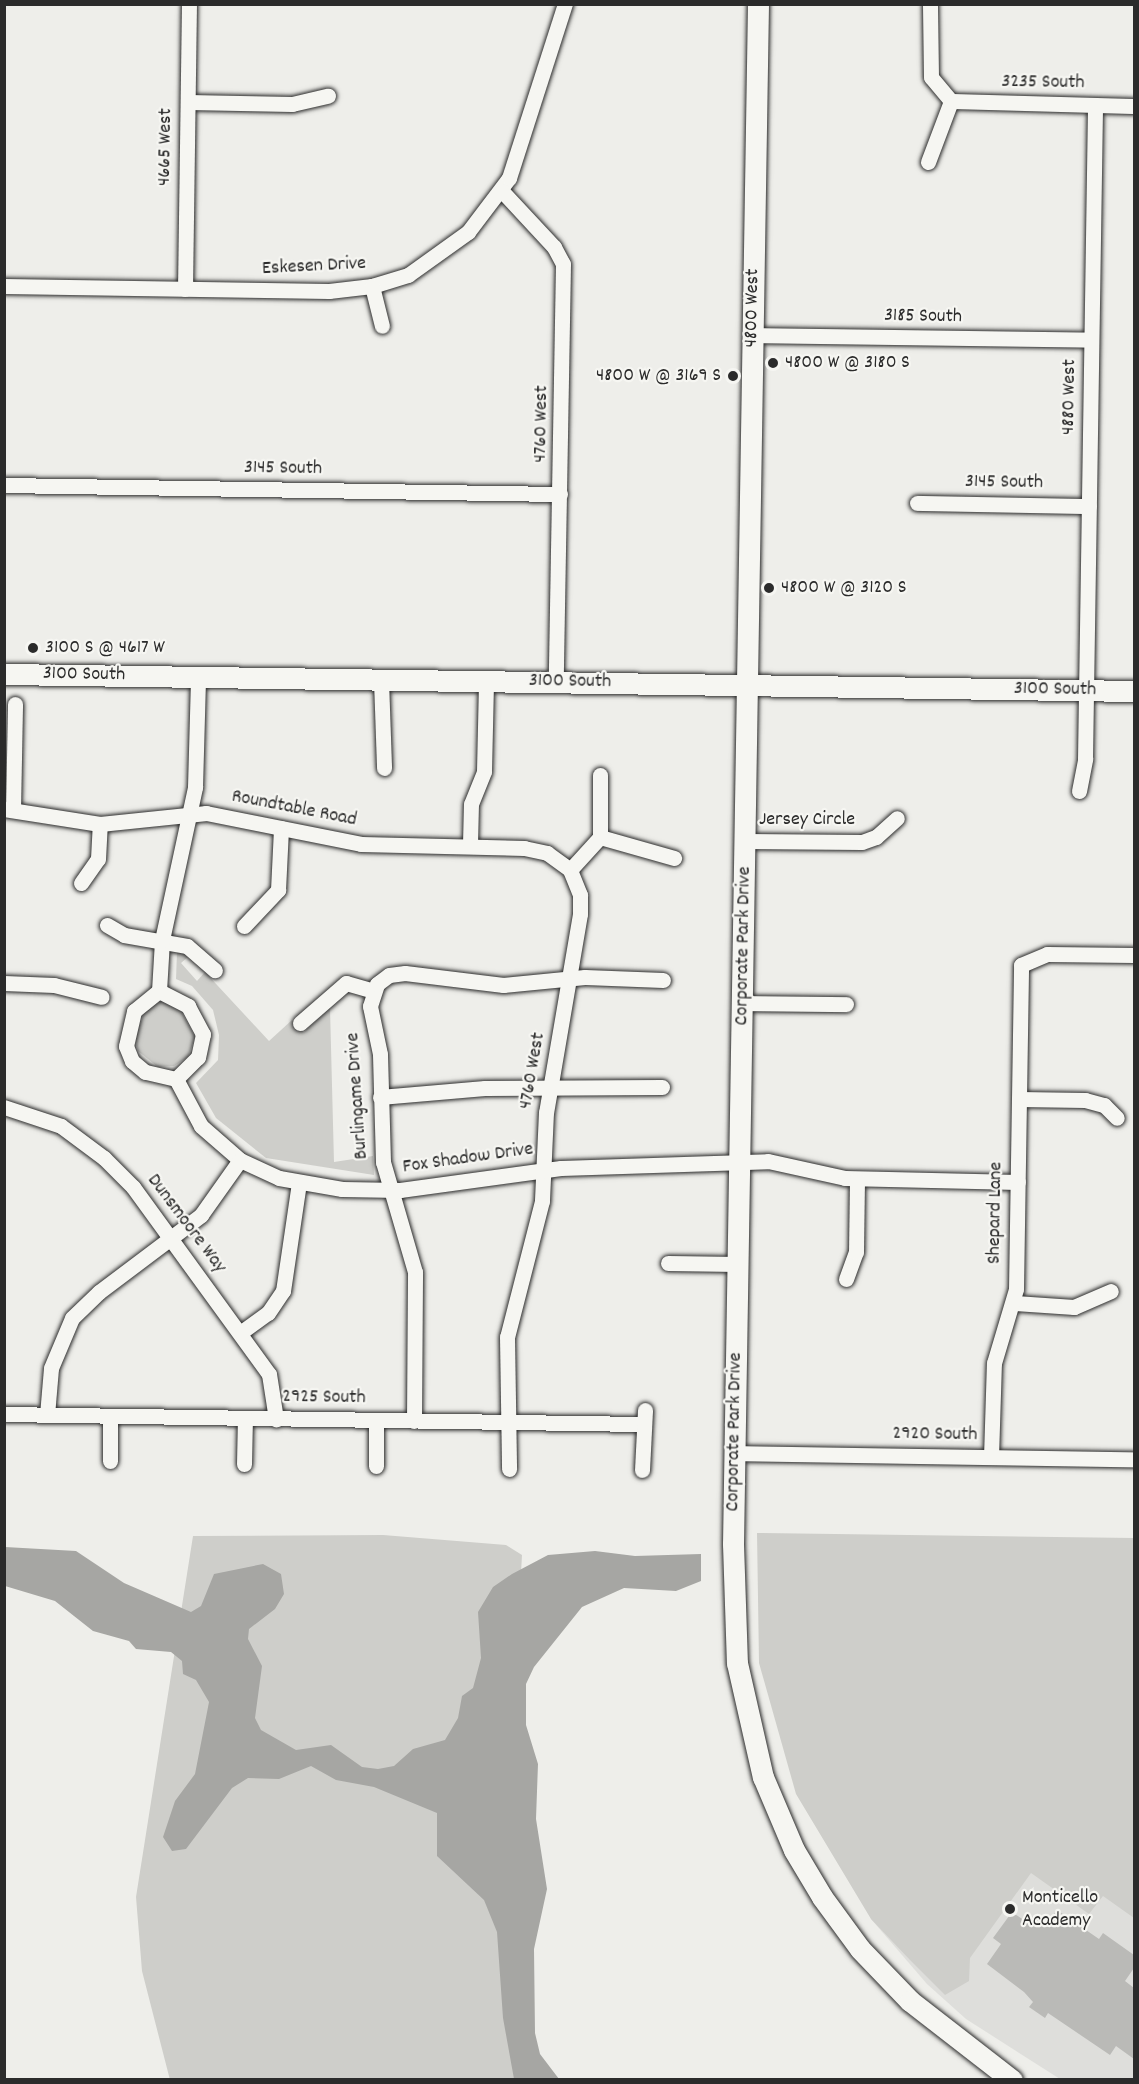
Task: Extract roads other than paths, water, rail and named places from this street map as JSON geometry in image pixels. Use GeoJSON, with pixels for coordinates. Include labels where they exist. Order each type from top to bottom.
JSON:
{"type":"FeatureCollection","features":[{"type":"Feature","properties":{"kind":"main road","name":"4800 West"},"geometry":{"type":"LineString","coordinates":[[747,684],[758,4]]}},
{"type":"Feature","properties":{"kind":"main road","name":"3100 South"},"geometry":{"type":"LineString","coordinates":[[4,674],[1134,690]]}},
{"type":"Feature","properties":{"kind":"main road","name":"Corporate Park Drive"},"geometry":{"type":"LineString","coordinates":[[747,684],[735,1453],[737,1663],[755,1751],[783,1826],[822,1897],[868,1958],[910,2001],[1012,2079]]}},
{"type":"Feature","properties":{"kind":"street","name":"4665 West"},"geometry":{"type":"LineString","coordinates":[[184,289],[189,4]]}},
{"type":"Feature","properties":{"kind":"street","name":"Eskesen Drive"},"geometry":{"type":"LineString","coordinates":[[4,286],[308,292],[372,286],[408,275],[441,256],[468,232],[501,190],[520,149],[551,36],[565,4]]}},
{"type":"Feature","properties":{"kind":"street"},"geometry":{"type":"LineString","coordinates":[[928,162],[951,101],[931,77],[930,4]]}},
{"type":"Feature","properties":{"kind":"street"},"geometry":{"type":"LineString","coordinates":[[188,102],[292,104],[328,96]]}},
{"type":"Feature","properties":{"kind":"street","name":"3235 South"},"geometry":{"type":"LineString","coordinates":[[951,101],[1134,106]]}},
{"type":"Feature","properties":{"kind":"street","name":"4880 West"},"geometry":{"type":"LineString","coordinates":[[1079,791],[1085,759],[1095,105]]}},
{"type":"Feature","properties":{"kind":"street","name":"4760 West"},"geometry":{"type":"LineString","coordinates":[[501,190],[554,247],[563,264],[556,682]]}},
{"type":"Feature","properties":{"kind":"street"},"geometry":{"type":"LineString","coordinates":[[372,286],[382,326]]}},
{"type":"Feature","properties":{"kind":"street","name":"3185 South"},"geometry":{"type":"LineString","coordinates":[[753,335],[1091,340]]}},
{"type":"Feature","properties":{"kind":"street","name":"3145 South"},"geometry":{"type":"LineString","coordinates":[[4,485],[560,494]]}},
{"type":"Feature","properties":{"kind":"street","name":"3145 South"},"geometry":{"type":"LineString","coordinates":[[917,503],[1089,506]]}},
{"type":"Feature","properties":{"kind":"street"},"geometry":{"type":"LineString","coordinates":[[159,991],[188,1006],[203,1034],[198,1057],[176,1079],[145,1071],[132,1060],[126,1046],[135,1011],[159,991],[162,940],[191,814],[198,677]]}},
{"type":"Feature","properties":{"kind":"street"},"geometry":{"type":"LineString","coordinates":[[381,680],[384,768]]}},
{"type":"Feature","properties":{"kind":"street"},"geometry":{"type":"LineString","coordinates":[[470,844],[471,804],[484,771],[486,681]]}},
{"type":"Feature","properties":{"kind":"street"},"geometry":{"type":"LineString","coordinates":[[9,809],[15,704]]}},
{"type":"Feature","properties":{"kind":"street"},"geometry":{"type":"LineString","coordinates":[[570,870],[600,837],[600,775]]}},
{"type":"Feature","properties":{"kind":"street","name":"Roundtable Road"},"geometry":{"type":"LineString","coordinates":[[9,809],[100,824],[206,813],[361,844],[470,844],[539,850],[570,870]]}},
{"type":"Feature","properties":{"kind":"street","name":"Jersey Circle"},"geometry":{"type":"LineString","coordinates":[[745,841],[862,842],[876,837],[897,818]]}},
{"type":"Feature","properties":{"kind":"street"},"geometry":{"type":"LineString","coordinates":[[81,883],[98,859],[100,824]]}},
{"type":"Feature","properties":{"kind":"street"},"geometry":{"type":"LineString","coordinates":[[244,926],[278,890],[281,828]]}},
{"type":"Feature","properties":{"kind":"street"},"geometry":{"type":"LineString","coordinates":[[600,837],[674,858]]}},
{"type":"Feature","properties":{"kind":"street","name":"4760 West"},"geometry":{"type":"LineString","coordinates":[[509,1468],[507,1337],[541,1209],[550,1087],[572,978],[580,904],[570,870]]}},
{"type":"Feature","properties":{"kind":"street"},"geometry":{"type":"LineString","coordinates":[[107,925],[124,935],[162,940],[191,948],[215,970]]}},
{"type":"Feature","properties":{"kind":"street","name":"Shepard Lane"},"geometry":{"type":"LineString","coordinates":[[991,1457],[994,1363],[1015,1303],[1021,965],[1047,954],[1134,955]]}},
{"type":"Feature","properties":{"kind":"street"},"geometry":{"type":"LineString","coordinates":[[300,1023],[341,985],[356,983],[374,991],[382,979],[405,973],[503,985],[572,978],[663,980]]}},
{"type":"Feature","properties":{"kind":"street"},"geometry":{"type":"LineString","coordinates":[[4,983],[54,985],[102,997]]}},
{"type":"Feature","properties":{"kind":"street","name":"Burlingame Drive"},"geometry":{"type":"LineString","coordinates":[[374,991],[370,1006],[380,1054],[380,1097],[388,1191],[415,1272],[414,1421]]}},
{"type":"Feature","properties":{"kind":"street"},"geometry":{"type":"LineString","coordinates":[[743,1003],[846,1004]]}},
{"type":"Feature","properties":{"kind":"street","name":"Fox Shadow Drive"},"geometry":{"type":"LineString","coordinates":[[176,1079],[201,1126],[240,1160],[299,1183],[388,1191],[544,1170],[740,1163],[786,1163],[857,1179],[1018,1182]]}},
{"type":"Feature","properties":{"kind":"street"},"geometry":{"type":"LineString","coordinates":[[380,1097],[550,1087],[662,1087]]}},
{"type":"Feature","properties":{"kind":"street"},"geometry":{"type":"LineString","coordinates":[[1019,1099],[1085,1100],[1104,1106],[1117,1118]]}},
{"type":"Feature","properties":{"kind":"street","name":"Dunsmoore Way"},"geometry":{"type":"LineString","coordinates":[[4,1107],[49,1120],[88,1145],[133,1187],[272,1380],[276,1419]]}},
{"type":"Feature","properties":{"kind":"street"},"geometry":{"type":"LineString","coordinates":[[47,1415],[51,1368],[72,1318],[89,1300],[210,1206],[240,1160]]}},
{"type":"Feature","properties":{"kind":"street"},"geometry":{"type":"LineString","coordinates":[[846,1279],[856,1252],[857,1179]]}},
{"type":"Feature","properties":{"kind":"street"},"geometry":{"type":"LineString","coordinates":[[240,1333],[268,1313],[283,1291],[299,1183]]}},
{"type":"Feature","properties":{"kind":"street"},"geometry":{"type":"LineString","coordinates":[[668,1263],[738,1264]]}},
{"type":"Feature","properties":{"kind":"street"},"geometry":{"type":"LineString","coordinates":[[1015,1303],[1074,1307],[1111,1291]]}},
{"type":"Feature","properties":{"kind":"street","name":"2925 South"},"geometry":{"type":"LineString","coordinates":[[4,1414],[508,1422],[643,1417],[642,1470]]}},
{"type":"Feature","properties":{"kind":"street"},"geometry":{"type":"LineString","coordinates":[[110,1416],[110,1461]]}},
{"type":"Feature","properties":{"kind":"street"},"geometry":{"type":"LineString","coordinates":[[244,1418],[244,1464]]}},
{"type":"Feature","properties":{"kind":"street"},"geometry":{"type":"LineString","coordinates":[[376,1420],[376,1466]]}},
{"type":"Feature","properties":{"kind":"street","name":"2920 South"},"geometry":{"type":"LineString","coordinates":[[735,1453],[1134,1459]]}},
{"type":"Feature","properties":{"kind":"place","name":"4800 W @ 3180 S"},"geometry":{"type":"Point","coordinates":[773,363]}},
{"type":"Feature","properties":{"kind":"place","name":"4800 W @ 3169 S"},"geometry":{"type":"Point","coordinates":[733,376]}},
{"type":"Feature","properties":{"kind":"place","name":"4800 W @ 3120 S"},"geometry":{"type":"Point","coordinates":[769,588]}},
{"type":"Feature","properties":{"kind":"place","name":"3100 S @ 4617 W"},"geometry":{"type":"Point","coordinates":[33,648]}},
{"type":"Feature","properties":{"kind":"place","name":"Monticello Academy"},"geometry":{"type":"Point","coordinates":[1010,1909]}}]}
